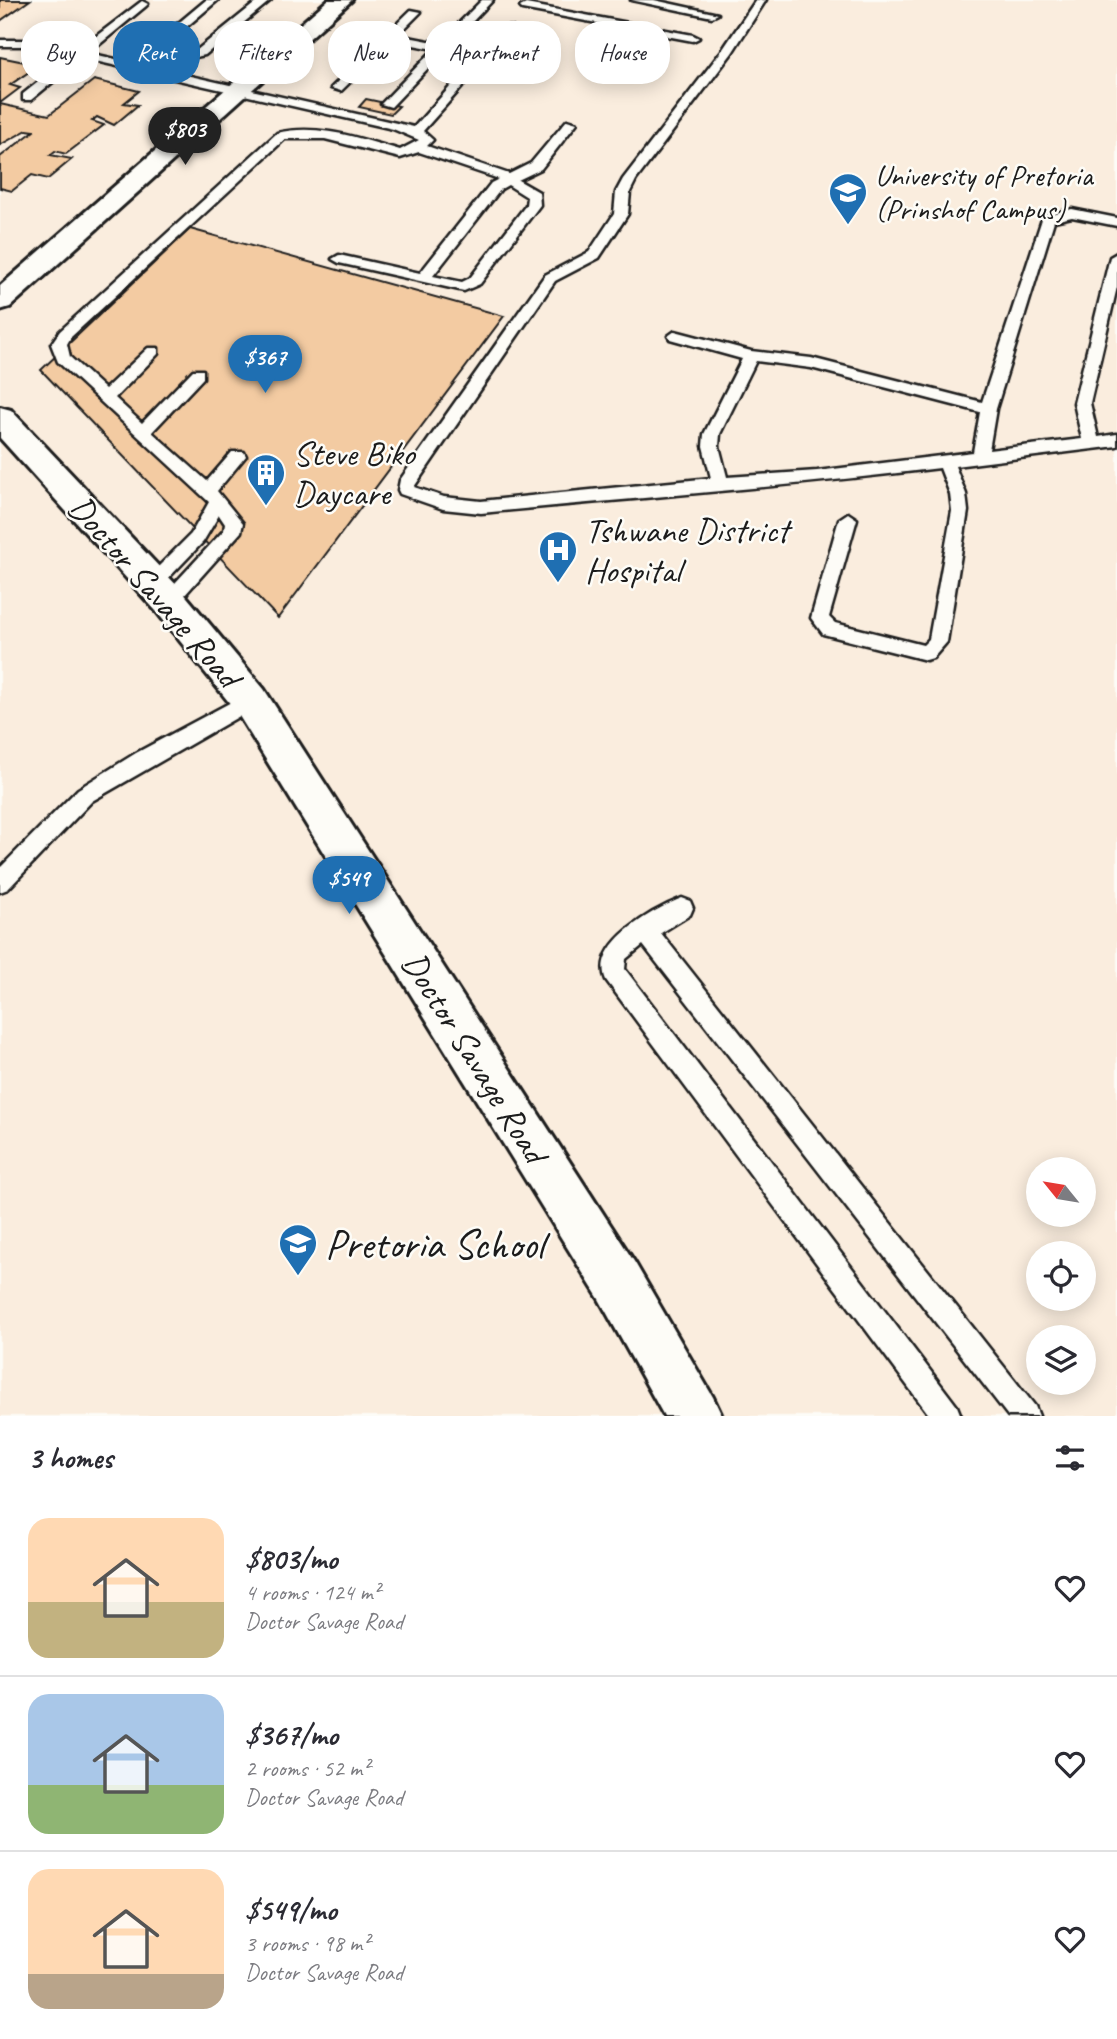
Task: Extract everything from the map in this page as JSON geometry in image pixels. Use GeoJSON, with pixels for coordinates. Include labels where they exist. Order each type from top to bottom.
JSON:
{"type":"FeatureCollection","features":[{"type":"Feature","properties":{"kind":"street"},"geometry":{"type":"LineString","coordinates":[[0,301],[341,0]]}},
{"type":"Feature","properties":{"kind":"street","name":"Doctor Savage Road"},"geometry":{"type":"LineString","coordinates":[[0,418],[161,592],[250,700],[617,1281],[694,1416]]}},
{"type":"Feature","properties":{"kind":"lane"},"geometry":{"type":"LineString","coordinates":[[188,21],[213,0]]}},
{"type":"Feature","properties":{"kind":"lane"},"geometry":{"type":"LineString","coordinates":[[200,53],[265,0]]}},
{"type":"Feature","properties":{"kind":"lane"},"geometry":{"type":"LineString","coordinates":[[467,21],[488,0]]}},
{"type":"Feature","properties":{"kind":"lane"},"geometry":{"type":"LineString","coordinates":[[636,0],[659,2],[712,14]]}},
{"type":"Feature","properties":{"kind":"lane"},"geometry":{"type":"LineString","coordinates":[[761,0],[729,51],[631,179],[623,192],[621,214],[594,254],[550,278],[406,484],[406,489],[443,503],[481,507],[720,483],[817,477],[1117,440]]}},
{"type":"Feature","properties":{"kind":"lane"},"geometry":{"type":"LineString","coordinates":[[517,18],[529,3],[693,38]]}},
{"type":"Feature","properties":{"kind":"lane"},"geometry":{"type":"LineString","coordinates":[[99,39],[142,4]]}},
{"type":"Feature","properties":{"kind":"lane"},"geometry":{"type":"LineString","coordinates":[[406,21],[415,12]]}},
{"type":"Feature","properties":{"kind":"lane"},"geometry":{"type":"LineString","coordinates":[[0,43],[21,43]]}},
{"type":"Feature","properties":{"kind":"lane"},"geometry":{"type":"LineString","coordinates":[[379,112],[425,63]]}},
{"type":"Feature","properties":{"kind":"lane"},"geometry":{"type":"LineString","coordinates":[[161,592],[232,532],[234,523],[213,496],[63,359],[59,344],[65,334],[281,136],[296,132],[400,154],[420,148],[427,140],[379,112],[200,80]]}},
{"type":"Feature","properties":{"kind":"lane"},"geometry":{"type":"LineString","coordinates":[[27,97],[43,84]]}},
{"type":"Feature","properties":{"kind":"lane"},"geometry":{"type":"LineString","coordinates":[[337,88],[341,84]]}},
{"type":"Feature","properties":{"kind":"lane"},"geometry":{"type":"LineString","coordinates":[[416,132],[459,84]]}},
{"type":"Feature","properties":{"kind":"lane"},"geometry":{"type":"LineString","coordinates":[[423,278],[496,187],[536,166],[571,123]]}},
{"type":"Feature","properties":{"kind":"lane"},"geometry":{"type":"LineString","coordinates":[[339,259],[464,287],[475,281],[533,205],[534,195],[508,179],[420,148]]}},
{"type":"Feature","properties":{"kind":"lane"},"geometry":{"type":"LineString","coordinates":[[980,457],[988,409],[1048,219],[1054,215],[1073,213],[1117,222]]}},
{"type":"Feature","properties":{"kind":"lane"},"geometry":{"type":"LineString","coordinates":[[1091,442],[1082,403],[1117,257]]}},
{"type":"Feature","properties":{"kind":"lane"},"geometry":{"type":"LineString","coordinates":[[676,336],[751,356],[811,363],[988,409]]}},
{"type":"Feature","properties":{"kind":"lane"},"geometry":{"type":"LineString","coordinates":[[106,398],[153,351]]}},
{"type":"Feature","properties":{"kind":"lane"},"geometry":{"type":"LineString","coordinates":[[720,483],[711,446],[712,434],[751,356]]}},
{"type":"Feature","properties":{"kind":"lane"},"geometry":{"type":"LineString","coordinates":[[144,431],[198,374]]}},
{"type":"Feature","properties":{"kind":"lane"},"geometry":{"type":"LineString","coordinates":[[161,592],[197,538],[213,496],[238,456]]}},
{"type":"Feature","properties":{"kind":"lane"},"geometry":{"type":"LineString","coordinates":[[848,519],[820,618],[829,629],[926,653],[938,642],[960,511],[958,494],[946,463]]}},
{"type":"Feature","properties":{"kind":"lane"},"geometry":{"type":"LineString","coordinates":[[0,882],[85,795],[250,700]]}},
{"type":"Feature","properties":{"kind":"lane"},"geometry":{"type":"LineString","coordinates":[[682,908],[617,950],[613,961],[614,972],[947,1416]]}},
{"type":"Feature","properties":{"kind":"lane"},"geometry":{"type":"LineString","coordinates":[[646,931],[1025,1416]]}},
{"type":"Feature","properties":{"kind":"shaded area","name":"Tshwane District Hospital"},"geometry":{"type":"Polygon","coordinates":[[[0,0],[1117,0],[1117,1416],[0,1416],[0,0]]]}},
{"type":"Feature","properties":{"kind":"building"},"geometry":{"type":"Polygon","coordinates":[[[0,0],[30,0],[0,21],[0,0]]]}},
{"type":"Feature","properties":{"kind":"building"},"geometry":{"type":"Polygon","coordinates":[[[0,57],[21,61],[21,77],[10,85],[20,88],[0,103],[0,57]]]}},
{"type":"Feature","properties":{"kind":"building"},"geometry":{"type":"Polygon","coordinates":[[[99,81],[139,91],[124,103],[138,105],[114,125],[97,117],[92,121],[104,125],[66,154],[55,151],[50,155],[72,159],[48,179],[32,175],[12,191],[0,188],[0,157],[34,131],[27,130],[0,145],[0,104],[49,115],[89,84],[99,84],[99,81]]]}},
{"type":"Feature","properties":{"kind":"building"},"geometry":{"type":"Polygon","coordinates":[[[366,99],[399,106],[391,114],[359,107],[366,99]]]}},
{"type":"Feature","properties":{"kind":"building","name":"Steve Biko Daycare"},"geometry":{"type":"Polygon","coordinates":[[[190,229],[504,316],[278,618],[41,370],[190,229]]]}},
{"type":"Feature","properties":{"kind":"place","name":"University of Pretoria (Prinshof Campus)"},"geometry":{"type":"Point","coordinates":[848,226]}},
{"type":"Feature","properties":{"kind":"place","name":"Steve Biko Daycare"},"geometry":{"type":"Point","coordinates":[266,507]}},
{"type":"Feature","properties":{"kind":"place","name":"Tshwane District Hospital"},"geometry":{"type":"Point","coordinates":[558,584]}},
{"type":"Feature","properties":{"kind":"place","name":"Pretoria School"},"geometry":{"type":"Point","coordinates":[298,1277]}}]}
